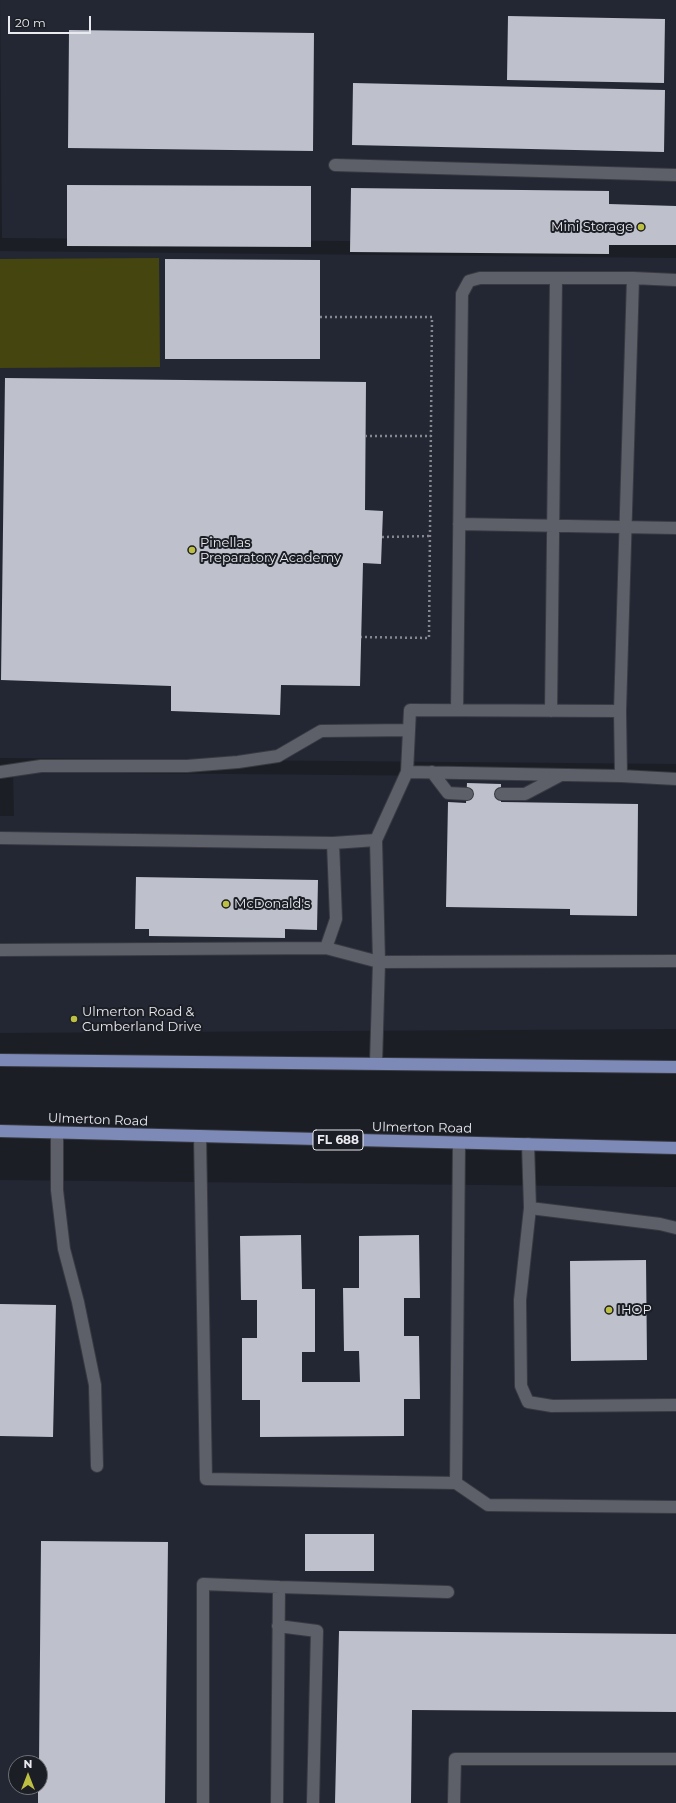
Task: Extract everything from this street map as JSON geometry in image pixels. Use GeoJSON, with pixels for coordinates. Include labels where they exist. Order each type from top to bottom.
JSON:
{"type":"FeatureCollection","features":[{"type":"Feature","properties":{"kind":"main road"},"geometry":{"type":"LineString","coordinates":[[0,1060],[676,1067]]}},
{"type":"Feature","properties":{"kind":"main road","name":"Ulmerton Road"},"geometry":{"type":"LineString","coordinates":[[0,1131],[676,1148]]}},
{"type":"Feature","properties":{"kind":"lane"},"geometry":{"type":"LineString","coordinates":[[335,165],[676,175]]}},
{"type":"Feature","properties":{"kind":"lane"},"geometry":{"type":"LineString","coordinates":[[457,710],[462,294],[469,281],[480,278],[633,278],[676,280]]}},
{"type":"Feature","properties":{"kind":"lane"},"geometry":{"type":"LineString","coordinates":[[621,776],[620,711],[633,278]]}},
{"type":"Feature","properties":{"kind":"lane"},"geometry":{"type":"LineString","coordinates":[[551,711],[556,279]]}},
{"type":"Feature","properties":{"kind":"lane"},"geometry":{"type":"LineString","coordinates":[[460,524],[676,528]]}},
{"type":"Feature","properties":{"kind":"lane"},"geometry":{"type":"LineString","coordinates":[[376,1063],[379,962],[376,840],[407,772],[410,710],[620,711]]}},
{"type":"Feature","properties":{"kind":"lane"},"geometry":{"type":"LineString","coordinates":[[0,772],[41,766],[188,766],[238,762],[278,756],[321,731],[409,730]]}},
{"type":"Feature","properties":{"kind":"lane"},"geometry":{"type":"LineString","coordinates":[[407,772],[621,776],[676,779]]}},
{"type":"Feature","properties":{"kind":"lane"},"geometry":{"type":"LineString","coordinates":[[432,772],[448,793],[467,794]]}},
{"type":"Feature","properties":{"kind":"lane"},"geometry":{"type":"LineString","coordinates":[[501,794],[525,794],[562,775]]}},
{"type":"Feature","properties":{"kind":"lane"},"geometry":{"type":"LineString","coordinates":[[0,838],[333,843],[376,840]]}},
{"type":"Feature","properties":{"kind":"lane"},"geometry":{"type":"LineString","coordinates":[[326,948],[336,919],[333,843]]}},
{"type":"Feature","properties":{"kind":"lane"},"geometry":{"type":"LineString","coordinates":[[0,950],[326,948],[379,962],[676,961]]}},
{"type":"Feature","properties":{"kind":"lane"},"geometry":{"type":"LineString","coordinates":[[57,1133],[57,1190],[64,1250],[78,1302],[95,1385],[97,1466]]}},
{"type":"Feature","properties":{"kind":"lane"},"geometry":{"type":"LineString","coordinates":[[200,1136],[206,1479],[456,1483],[488,1505],[676,1507]]}},
{"type":"Feature","properties":{"kind":"lane"},"geometry":{"type":"LineString","coordinates":[[456,1483],[460,1143]]}},
{"type":"Feature","properties":{"kind":"lane"},"geometry":{"type":"LineString","coordinates":[[528,1144],[530,1208],[520,1300],[521,1386],[528,1402],[552,1406],[676,1406]]}},
{"type":"Feature","properties":{"kind":"lane"},"geometry":{"type":"LineString","coordinates":[[530,1208],[660,1224],[676,1228]]}},
{"type":"Feature","properties":{"kind":"lane"},"geometry":{"type":"LineString","coordinates":[[203,1803],[204,1584],[448,1592]]}},
{"type":"Feature","properties":{"kind":"lane"},"geometry":{"type":"LineString","coordinates":[[277,1803],[278,1587]]}},
{"type":"Feature","properties":{"kind":"lane"},"geometry":{"type":"LineString","coordinates":[[278,1626],[317,1631],[313,1803]]}},
{"type":"Feature","properties":{"kind":"lane"},"geometry":{"type":"LineString","coordinates":[[454,1803],[455,1759],[676,1759]]}},
{"type":"Feature","properties":{"kind":"path"},"geometry":{"type":"LineString","coordinates":[[320,317],[432,317],[429,638],[361,637]]}},
{"type":"Feature","properties":{"kind":"path"},"geometry":{"type":"LineString","coordinates":[[365,436],[431,436]]}},
{"type":"Feature","properties":{"kind":"path"},"geometry":{"type":"LineString","coordinates":[[382,537],[430,536]]}},
{"type":"Feature","properties":{"kind":"shaded area"},"geometry":{"type":"Polygon","coordinates":[[[0,0],[676,0],[676,244],[2,238],[0,0]]]}},
{"type":"Feature","properties":{"kind":"shaded area"},"geometry":{"type":"Polygon","coordinates":[[[0,251],[676,258],[676,764],[0,758],[0,251]]]}},
{"type":"Feature","properties":{"kind":"shaded area"},"geometry":{"type":"Polygon","coordinates":[[[159,258],[160,367],[0,368],[0,259],[159,258]]]}},
{"type":"Feature","properties":{"kind":"shaded area"},"geometry":{"type":"Polygon","coordinates":[[[13,772],[676,778],[676,1029],[0,1033],[0,816],[14,816],[13,772]]]}},
{"type":"Feature","properties":{"kind":"shaded area"},"geometry":{"type":"Polygon","coordinates":[[[0,1180],[676,1187],[676,1803],[0,1803],[0,1180]]]}},
{"type":"Feature","properties":{"kind":"building"},"geometry":{"type":"Polygon","coordinates":[[[508,16],[665,19],[664,83],[507,80],[508,16]]]}},
{"type":"Feature","properties":{"kind":"building"},"geometry":{"type":"Polygon","coordinates":[[[69,30],[314,33],[313,151],[68,148],[69,30]]]}},
{"type":"Feature","properties":{"kind":"building"},"geometry":{"type":"Polygon","coordinates":[[[353,83],[665,90],[664,152],[352,145],[353,83]]]}},
{"type":"Feature","properties":{"kind":"building"},"geometry":{"type":"Polygon","coordinates":[[[67,185],[311,186],[311,247],[67,246],[67,185]]]}},
{"type":"Feature","properties":{"kind":"building"},"geometry":{"type":"Polygon","coordinates":[[[351,188],[609,191],[609,204],[676,206],[676,245],[609,245],[609,254],[350,252],[351,188]]]}},
{"type":"Feature","properties":{"kind":"building"},"geometry":{"type":"Polygon","coordinates":[[[165,259],[320,260],[320,359],[165,359],[165,259]]]}},
{"type":"Feature","properties":{"kind":"building","name":"Pinellas Preparatory Academy"},"geometry":{"type":"Polygon","coordinates":[[[5,378],[366,382],[365,510],[383,511],[381,564],[363,563],[360,686],[281,685],[280,715],[171,711],[171,686],[1,680],[5,378]]]}},
{"type":"Feature","properties":{"kind":"building"},"geometry":{"type":"Polygon","coordinates":[[[467,783],[501,784],[501,802],[638,804],[637,916],[570,915],[570,909],[446,907],[448,802],[466,803],[467,783]]]}},
{"type":"Feature","properties":{"kind":"building","name":"McDonald's"},"geometry":{"type":"Polygon","coordinates":[[[136,877],[318,880],[317,930],[285,929],[285,938],[149,936],[149,929],[135,929],[136,877]]]}},
{"type":"Feature","properties":{"kind":"building"},"geometry":{"type":"Polygon","coordinates":[[[301,1235],[302,1289],[315,1289],[315,1352],[302,1352],[302,1382],[360,1382],[359,1351],[344,1351],[343,1288],[359,1288],[359,1236],[419,1235],[420,1298],[404,1298],[404,1336],[419,1336],[420,1399],[404,1399],[404,1436],[260,1437],[260,1400],[242,1400],[242,1338],[257,1338],[257,1300],[241,1300],[240,1236],[301,1235]]]}},
{"type":"Feature","properties":{"kind":"building","name":"IHOP"},"geometry":{"type":"Polygon","coordinates":[[[646,1260],[647,1360],[571,1361],[570,1261],[646,1260]]]}},
{"type":"Feature","properties":{"kind":"building"},"geometry":{"type":"Polygon","coordinates":[[[0,1304],[56,1305],[53,1437],[0,1436],[0,1304]]]}},
{"type":"Feature","properties":{"kind":"building"},"geometry":{"type":"Polygon","coordinates":[[[305,1534],[374,1534],[374,1571],[305,1571],[305,1534]]]}},
{"type":"Feature","properties":{"kind":"building"},"geometry":{"type":"Polygon","coordinates":[[[41,1541],[168,1542],[165,1803],[38,1803],[38,1795],[48,1795],[48,1755],[39,1755],[41,1541]]]}},
{"type":"Feature","properties":{"kind":"building"},"geometry":{"type":"Polygon","coordinates":[[[339,1631],[676,1634],[676,1712],[412,1710],[411,1803],[335,1803],[339,1631]]]}},
{"type":"Feature","properties":{"kind":"place","name":"Mini Storage"},"geometry":{"type":"Point","coordinates":[641,227]}},
{"type":"Feature","properties":{"kind":"place","name":"Pinellas Preparatory Academy"},"geometry":{"type":"Point","coordinates":[192,550]}},
{"type":"Feature","properties":{"kind":"place","name":"McDonald's"},"geometry":{"type":"Point","coordinates":[226,904]}},
{"type":"Feature","properties":{"kind":"place","name":"Ulmerton Road & Cumberland Drive"},"geometry":{"type":"Point","coordinates":[74,1019]}},
{"type":"Feature","properties":{"kind":"place","name":"IHOP"},"geometry":{"type":"Point","coordinates":[609,1310]}}]}
